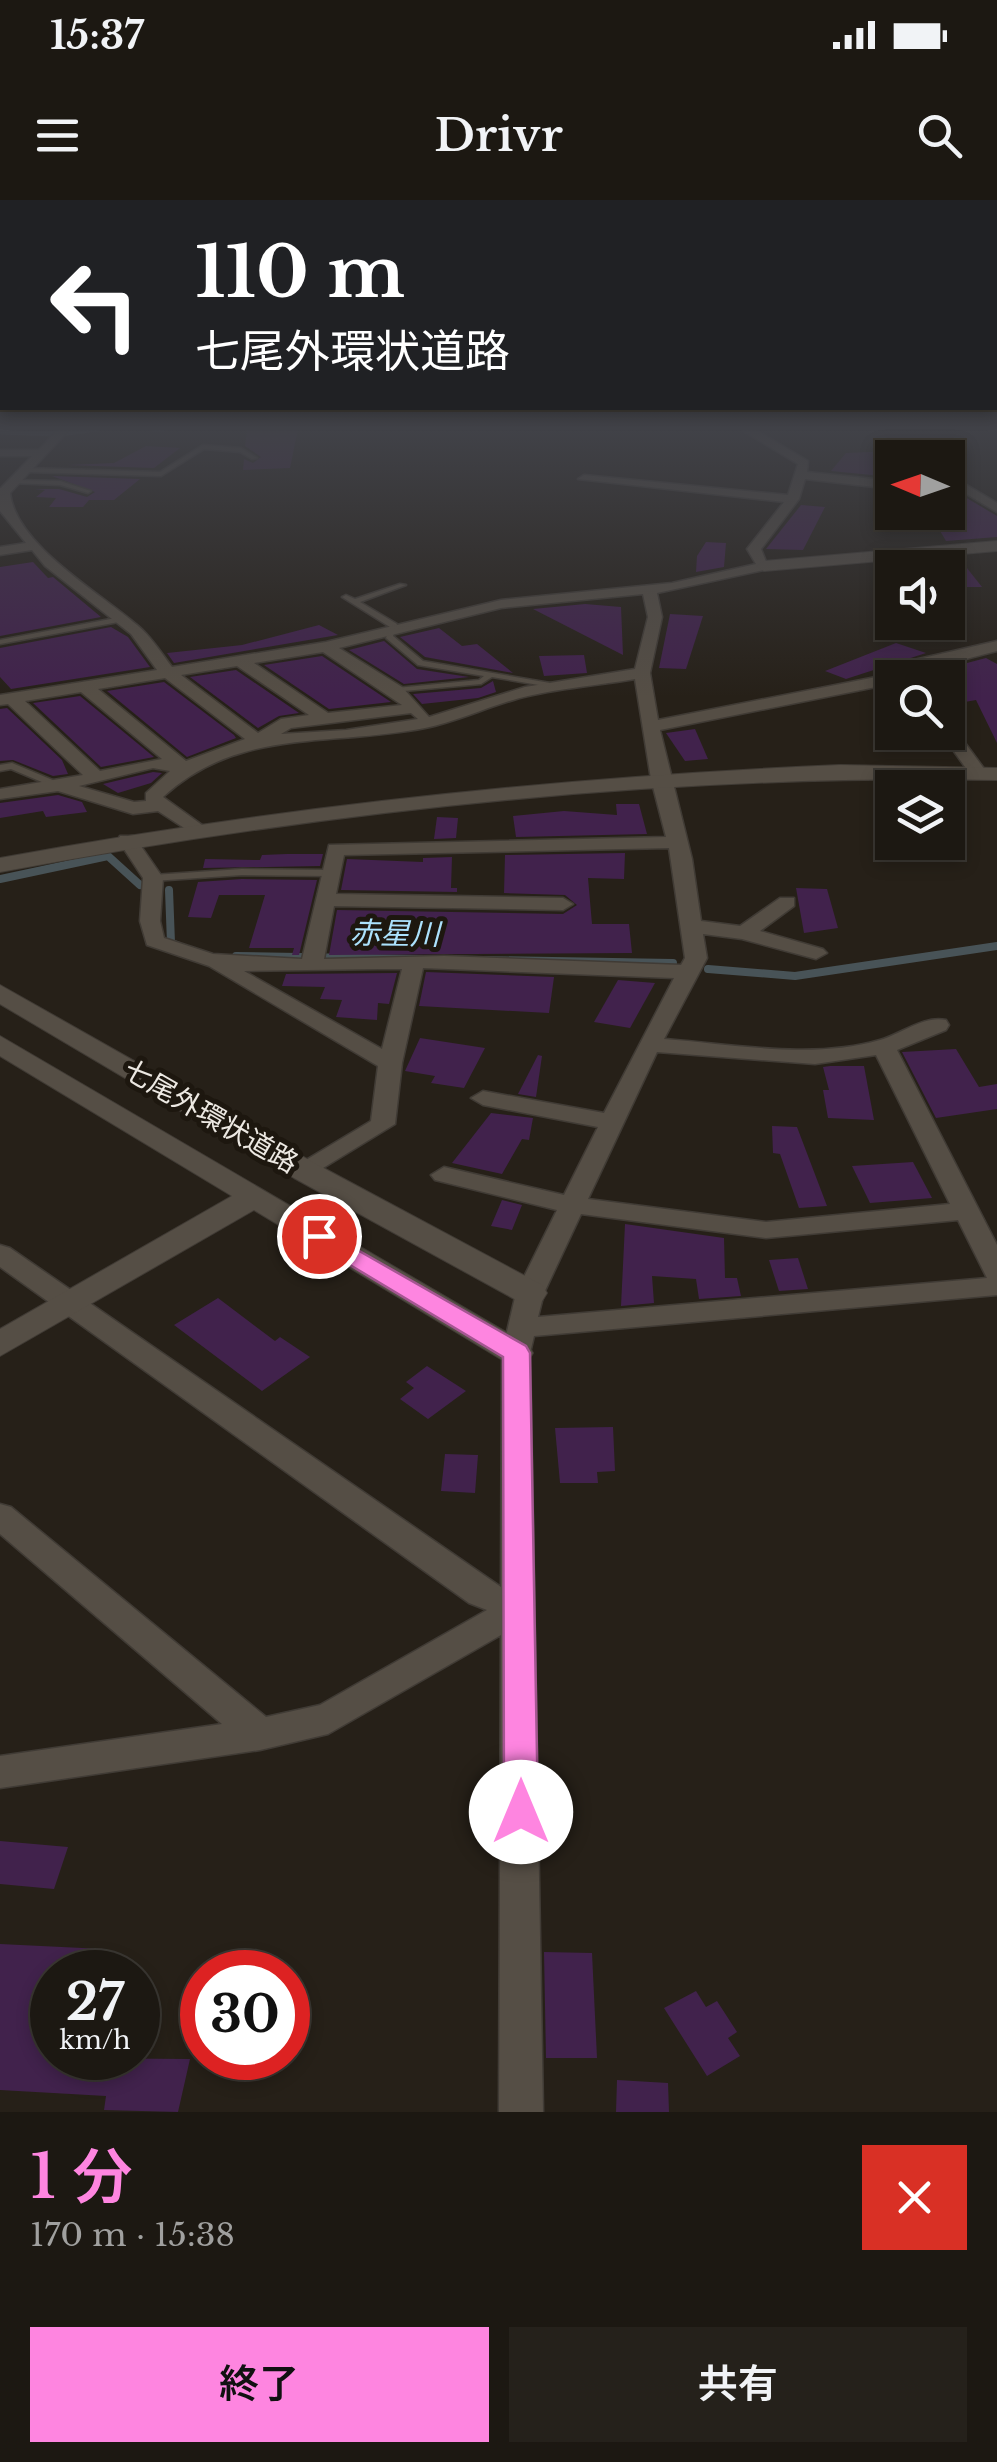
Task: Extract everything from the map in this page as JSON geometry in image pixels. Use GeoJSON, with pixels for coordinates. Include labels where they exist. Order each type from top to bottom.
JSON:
{"type":"FeatureCollection","features":[{"type":"Feature","properties":{"kind":"street"},"geometry":{"type":"LineString","coordinates":[[12,518],[33,546],[121,619],[168,673],[257,740],[346,735],[430,722],[557,686],[642,673]]}},
{"type":"Feature","properties":{"kind":"street"},"geometry":{"type":"LineString","coordinates":[[764,566],[754,549],[778,518]]}},
{"type":"Feature","properties":{"kind":"street"},"geometry":{"type":"LineString","coordinates":[[0,551],[33,546]]}},
{"type":"Feature","properties":{"kind":"street"},"geometry":{"type":"LineString","coordinates":[[6,699],[326,647],[501,604],[649,590],[764,566],[997,546]]}},
{"type":"Feature","properties":{"kind":"street"},"geometry":{"type":"LineString","coordinates":[[521,2112],[518,1340],[530,1293],[649,1045],[696,958],[642,673],[655,617],[649,590]]}},
{"type":"Feature","properties":{"kind":"street"},"geometry":{"type":"LineString","coordinates":[[934,660],[997,646]]}},
{"type":"Feature","properties":{"kind":"street"},"geometry":{"type":"LineString","coordinates":[[326,647],[396,690],[430,722]]}},
{"type":"Feature","properties":{"kind":"street"},"geometry":{"type":"LineString","coordinates":[[240,661],[322,718]]}},
{"type":"Feature","properties":{"kind":"street"},"geometry":{"type":"LineString","coordinates":[[650,727],[875,684]]}},
{"type":"Feature","properties":{"kind":"street"},"geometry":{"type":"LineString","coordinates":[[83,685],[184,768]]}},
{"type":"Feature","properties":{"kind":"street"},"geometry":{"type":"LineString","coordinates":[[6,699],[95,776]]}},
{"type":"Feature","properties":{"kind":"street"},"geometry":{"type":"LineString","coordinates":[[195,828],[152,796],[184,768],[257,740],[287,723],[414,708]]}},
{"type":"Feature","properties":{"kind":"street"},"geometry":{"type":"LineString","coordinates":[[965,750],[988,774]]}},
{"type":"Feature","properties":{"kind":"street"},"geometry":{"type":"LineString","coordinates":[[0,794],[59,786],[153,763],[184,768]]}},
{"type":"Feature","properties":{"kind":"street"},"geometry":{"type":"LineString","coordinates":[[0,865],[195,828],[660,779],[840,771],[988,774]]}},
{"type":"Feature","properties":{"kind":"street"},"geometry":{"type":"LineString","coordinates":[[59,786],[132,808],[160,805]]}},
{"type":"Feature","properties":{"kind":"street"},"geometry":{"type":"LineString","coordinates":[[126,840],[154,878],[150,922],[154,941],[177,954],[215,962],[414,962],[686,972]]}},
{"type":"Feature","properties":{"kind":"street"},"geometry":{"type":"LineString","coordinates":[[312,963],[336,849],[677,842]]}},
{"type":"Feature","properties":{"kind":"street"},"geometry":{"type":"LineString","coordinates":[[324,900],[563,904]]}},
{"type":"Feature","properties":{"kind":"street"},"geometry":{"type":"LineString","coordinates":[[744,933],[787,902]]}},
{"type":"Feature","properties":{"kind":"street"},"geometry":{"type":"LineString","coordinates":[[692,926],[744,933],[816,953]]}},
{"type":"Feature","properties":{"kind":"street"},"geometry":{"type":"LineString","coordinates":[[215,962],[390,1062]]}},
{"type":"Feature","properties":{"kind":"street"},"geometry":{"type":"LineString","coordinates":[[305,1171],[383,1124],[390,1062],[414,962]]}},
{"type":"Feature","properties":{"kind":"street","name":"七尾外環状道路"},"geometry":{"type":"LineString","coordinates":[[0,993],[305,1171],[530,1293]]}},
{"type":"Feature","properties":{"kind":"street"},"geometry":{"type":"LineString","coordinates":[[649,1045],[815,1056],[884,1047],[938,1025]]}},
{"type":"Feature","properties":{"kind":"street","name":"七尾外環状道路"},"geometry":{"type":"LineString","coordinates":[[0,1044],[253,1197],[518,1340]]}},
{"type":"Feature","properties":{"kind":"street"},"geometry":{"type":"LineString","coordinates":[[884,1047],[997,1272]]}},
{"type":"Feature","properties":{"kind":"street"},"geometry":{"type":"LineString","coordinates":[[483,1098],[612,1122]]}},
{"type":"Feature","properties":{"kind":"street"},"geometry":{"type":"LineString","coordinates":[[444,1175],[572,1205],[766,1230],[966,1211]]}},
{"type":"Feature","properties":{"kind":"street"},"geometry":{"type":"LineString","coordinates":[[0,1344],[253,1197]]}},
{"type":"Feature","properties":{"kind":"street"},"geometry":{"type":"LineString","coordinates":[[0,1254],[480,1594],[519,1608]]}},
{"type":"Feature","properties":{"kind":"street"},"geometry":{"type":"LineString","coordinates":[[518,1340],[997,1286]]}},
{"type":"Feature","properties":{"kind":"street"},"geometry":{"type":"LineString","coordinates":[[0,1516],[260,1734]]}},
{"type":"Feature","properties":{"kind":"street"},"geometry":{"type":"LineString","coordinates":[[0,1772],[260,1734],[328,1719],[519,1608]]}},
{"type":"Feature","properties":{"kind":"lane"},"geometry":{"type":"LineString","coordinates":[[356,601],[402,585]]}},
{"type":"Feature","properties":{"kind":"lane"},"geometry":{"type":"LineString","coordinates":[[346,597],[394,630],[389,636],[421,663],[557,686]]}},
{"type":"Feature","properties":{"kind":"lane"},"geometry":{"type":"LineString","coordinates":[[0,642],[121,619]]}},
{"type":"Feature","properties":{"kind":"lane"},"geometry":{"type":"LineString","coordinates":[[396,690],[480,682],[490,675]]}},
{"type":"Feature","properties":{"kind":"lane"},"geometry":{"type":"LineString","coordinates":[[0,768],[12,766],[59,786]]}},
{"type":"Feature","properties":{"kind":"lane"},"geometry":{"type":"LineString","coordinates":[[154,878],[242,872],[329,874]]}},
{"type":"Feature","properties":{"kind":"building"},"geometry":{"type":"Polygon","coordinates":[[[790,518],[819,518],[803,550],[766,549],[790,518]]]}},
{"type":"Feature","properties":{"kind":"building"},"geometry":{"type":"Polygon","coordinates":[[[965,518],[997,518],[997,537],[946,541],[940,530],[965,530],[965,518]]]}},
{"type":"Feature","properties":{"kind":"building"},"geometry":{"type":"Polygon","coordinates":[[[706,542],[726,543],[724,567],[696,572],[697,556],[706,542]]]}},
{"type":"Feature","properties":{"kind":"building"},"geometry":{"type":"Polygon","coordinates":[[[33,562],[48,578],[53,577],[101,617],[0,636],[0,567],[33,562]]]}},
{"type":"Feature","properties":{"kind":"building"},"geometry":{"type":"Polygon","coordinates":[[[965,566],[982,587],[965,587],[965,566]]]}},
{"type":"Feature","properties":{"kind":"building"},"geometry":{"type":"Polygon","coordinates":[[[585,604],[621,607],[623,655],[533,609],[585,604]]]}},
{"type":"Feature","properties":{"kind":"building"},"geometry":{"type":"Polygon","coordinates":[[[670,614],[703,616],[686,669],[659,668],[670,614]]]}},
{"type":"Feature","properties":{"kind":"building"},"geometry":{"type":"Polygon","coordinates":[[[319,625],[338,635],[174,663],[167,653],[242,645],[319,625]]]}},
{"type":"Feature","properties":{"kind":"building"},"geometry":{"type":"Polygon","coordinates":[[[111,627],[128,637],[150,667],[11,689],[0,677],[0,648],[111,627]]]}},
{"type":"Feature","properties":{"kind":"building"},"geometry":{"type":"Polygon","coordinates":[[[439,628],[462,646],[477,644],[513,673],[425,657],[400,637],[439,628]]]}},
{"type":"Feature","properties":{"kind":"building"},"geometry":{"type":"Polygon","coordinates":[[[384,641],[417,669],[469,677],[404,684],[349,650],[384,641]]]}},
{"type":"Feature","properties":{"kind":"building"},"geometry":{"type":"Polygon","coordinates":[[[896,643],[926,653],[904,660],[875,660],[875,670],[846,679],[825,671],[896,643]]]}},
{"type":"Feature","properties":{"kind":"building"},"geometry":{"type":"Polygon","coordinates":[[[584,655],[587,673],[544,676],[539,656],[584,655]]]}},
{"type":"Feature","properties":{"kind":"building"},"geometry":{"type":"Polygon","coordinates":[[[322,656],[391,702],[329,709],[264,665],[322,656]]]}},
{"type":"Feature","properties":{"kind":"building"},"geometry":{"type":"Polygon","coordinates":[[[986,658],[997,664],[997,743],[976,700],[965,702],[965,664],[986,658]]]}},
{"type":"Feature","properties":{"kind":"building"},"geometry":{"type":"Polygon","coordinates":[[[236,670],[299,713],[279,716],[258,728],[190,677],[236,670]]]}},
{"type":"Feature","properties":{"kind":"building"},"geometry":{"type":"Polygon","coordinates":[[[493,681],[496,692],[478,698],[422,704],[413,694],[481,688],[493,681]]]}},
{"type":"Feature","properties":{"kind":"building"},"geometry":{"type":"Polygon","coordinates":[[[164,682],[236,738],[187,757],[107,691],[164,682]]]}},
{"type":"Feature","properties":{"kind":"building"},"geometry":{"type":"Polygon","coordinates":[[[80,696],[154,757],[101,767],[33,703],[80,696]]]}},
{"type":"Feature","properties":{"kind":"building"},"geometry":{"type":"Polygon","coordinates":[[[7,708],[62,760],[68,774],[53,776],[13,760],[0,761],[0,709],[7,708]]]}},
{"type":"Feature","properties":{"kind":"building"},"geometry":{"type":"Polygon","coordinates":[[[695,729],[708,759],[685,761],[666,733],[695,729]]]}},
{"type":"Feature","properties":{"kind":"building"},"geometry":{"type":"Polygon","coordinates":[[[162,773],[151,783],[118,793],[103,784],[162,773]]]}},
{"type":"Feature","properties":{"kind":"building"},"geometry":{"type":"Polygon","coordinates":[[[58,795],[82,802],[87,812],[46,817],[43,811],[0,818],[0,803],[58,795]]]}},
{"type":"Feature","properties":{"kind":"building"},"geometry":{"type":"Polygon","coordinates":[[[616,804],[639,804],[647,834],[516,837],[513,816],[564,811],[617,815],[616,804]]]}},
{"type":"Feature","properties":{"kind":"building"},"geometry":{"type":"Polygon","coordinates":[[[437,817],[458,818],[456,838],[434,839],[437,817]]]}},
{"type":"Feature","properties":{"kind":"building"},"geometry":{"type":"Polygon","coordinates":[[[625,853],[624,879],[588,878],[592,924],[629,924],[632,953],[329,955],[337,910],[563,914],[577,905],[565,895],[504,893],[505,855],[625,853]]]}},
{"type":"Feature","properties":{"kind":"building"},"geometry":{"type":"Polygon","coordinates":[[[323,854],[320,866],[203,868],[205,859],[260,860],[262,855],[323,854]]]}},
{"type":"Feature","properties":{"kind":"building"},"geometry":{"type":"Polygon","coordinates":[[[452,857],[451,888],[457,888],[457,892],[341,890],[347,859],[423,862],[423,858],[452,857]]]}},
{"type":"Feature","properties":{"kind":"building"},"geometry":{"type":"Polygon","coordinates":[[[317,880],[299,955],[292,955],[294,948],[249,948],[265,895],[219,895],[211,918],[188,917],[198,882],[317,880]]]}},
{"type":"Feature","properties":{"kind":"building"},"geometry":{"type":"Polygon","coordinates":[[[796,888],[827,889],[838,928],[804,933],[796,888]]]}},
{"type":"Feature","properties":{"kind":"building"},"geometry":{"type":"Polygon","coordinates":[[[426,972],[554,977],[549,1013],[419,1006],[426,972]]]}},
{"type":"Feature","properties":{"kind":"building"},"geometry":{"type":"Polygon","coordinates":[[[397,973],[389,1004],[378,1003],[377,1020],[336,1017],[342,1000],[320,999],[325,987],[282,986],[286,974],[397,973]]]}},
{"type":"Feature","properties":{"kind":"building"},"geometry":{"type":"Polygon","coordinates":[[[618,980],[655,983],[630,1028],[594,1022],[618,980]]]}},
{"type":"Feature","properties":{"kind":"building"},"geometry":{"type":"Polygon","coordinates":[[[420,1038],[485,1048],[464,1088],[431,1083],[435,1076],[405,1071],[420,1038]]]}},
{"type":"Feature","properties":{"kind":"building"},"geometry":{"type":"Polygon","coordinates":[[[956,1049],[979,1087],[997,1084],[997,1109],[936,1118],[902,1052],[956,1049]]]}},
{"type":"Feature","properties":{"kind":"building"},"geometry":{"type":"Polygon","coordinates":[[[538,1055],[542,1056],[536,1097],[518,1094],[538,1055]]]}},
{"type":"Feature","properties":{"kind":"building"},"geometry":{"type":"Polygon","coordinates":[[[864,1066],[874,1120],[828,1118],[823,1090],[829,1090],[823,1067],[864,1066]]]}},
{"type":"Feature","properties":{"kind":"building"},"geometry":{"type":"Polygon","coordinates":[[[491,1113],[533,1118],[529,1140],[522,1139],[502,1174],[452,1163],[491,1113]]]}},
{"type":"Feature","properties":{"kind":"building"},"geometry":{"type":"Polygon","coordinates":[[[772,1126],[797,1127],[827,1206],[799,1208],[780,1154],[773,1153],[772,1126]]]}},
{"type":"Feature","properties":{"kind":"building"},"geometry":{"type":"Polygon","coordinates":[[[913,1162],[932,1198],[870,1203],[852,1166],[913,1162]]]}},
{"type":"Feature","properties":{"kind":"building"},"geometry":{"type":"Polygon","coordinates":[[[502,1200],[522,1205],[512,1230],[491,1226],[502,1200]]]}},
{"type":"Feature","properties":{"kind":"building"},"geometry":{"type":"Polygon","coordinates":[[[625,1224],[724,1238],[725,1278],[737,1278],[741,1296],[699,1299],[696,1279],[652,1276],[654,1303],[621,1306],[625,1224]]]}},
{"type":"Feature","properties":{"kind":"building"},"geometry":{"type":"Polygon","coordinates":[[[798,1258],[808,1289],[779,1291],[769,1260],[798,1258]]]}},
{"type":"Feature","properties":{"kind":"building"},"geometry":{"type":"Polygon","coordinates":[[[218,1298],[275,1341],[280,1337],[310,1357],[262,1391],[174,1325],[218,1298]]]}},
{"type":"Feature","properties":{"kind":"building"},"geometry":{"type":"Polygon","coordinates":[[[427,1366],[466,1391],[428,1419],[400,1399],[414,1388],[406,1382],[427,1366]]]}},
{"type":"Feature","properties":{"kind":"building"},"geometry":{"type":"Polygon","coordinates":[[[613,1427],[615,1471],[597,1472],[598,1483],[560,1483],[555,1428],[613,1427]]]}},
{"type":"Feature","properties":{"kind":"building"},"geometry":{"type":"Polygon","coordinates":[[[445,1454],[478,1455],[475,1493],[441,1491],[445,1454]]]}},
{"type":"Feature","properties":{"kind":"building"},"geometry":{"type":"Polygon","coordinates":[[[0,1841],[68,1847],[54,1889],[0,1884],[0,1841]]]}},
{"type":"Feature","properties":{"kind":"building"},"geometry":{"type":"Polygon","coordinates":[[[0,1944],[103,1949],[30,1950],[30,2080],[160,2080],[160,2059],[180,2059],[180,2080],[185,2080],[178,2112],[104,2110],[106,2096],[0,2090],[0,1944]]]}},
{"type":"Feature","properties":{"kind":"building"},"geometry":{"type":"Polygon","coordinates":[[[544,1952],[592,1953],[597,2058],[546,2058],[544,1952]]]}},
{"type":"Feature","properties":{"kind":"building"},"geometry":{"type":"Polygon","coordinates":[[[696,1991],[706,2007],[717,2001],[737,2032],[728,2038],[740,2056],[707,2076],[664,2008],[696,1991]]]}},
{"type":"Feature","properties":{"kind":"building"},"geometry":{"type":"Polygon","coordinates":[[[617,2080],[668,2083],[669,2112],[616,2112],[617,2080]]]}},
{"type":"Feature","properties":{"kind":"waterway","name":"赤星川"},"geometry":{"type":"LineString","coordinates":[[0,879],[108,856],[140,885]]}},
{"type":"Feature","properties":{"kind":"waterway","name":"赤星川"},"geometry":{"type":"LineString","coordinates":[[169,890],[171,943],[177,945]]}},
{"type":"Feature","properties":{"kind":"waterway","name":"赤星川"},"geometry":{"type":"LineString","coordinates":[[708,969],[795,976],[997,946]]}},
{"type":"Feature","properties":{"kind":"waterway","name":"赤星川"},"geometry":{"type":"LineString","coordinates":[[236,956],[673,963]]}},
{"type":"Feature","properties":{"kind":"route"},"geometry":{"type":"LineString","coordinates":[[319,1236],[516,1353],[521,1812]]}}]}
